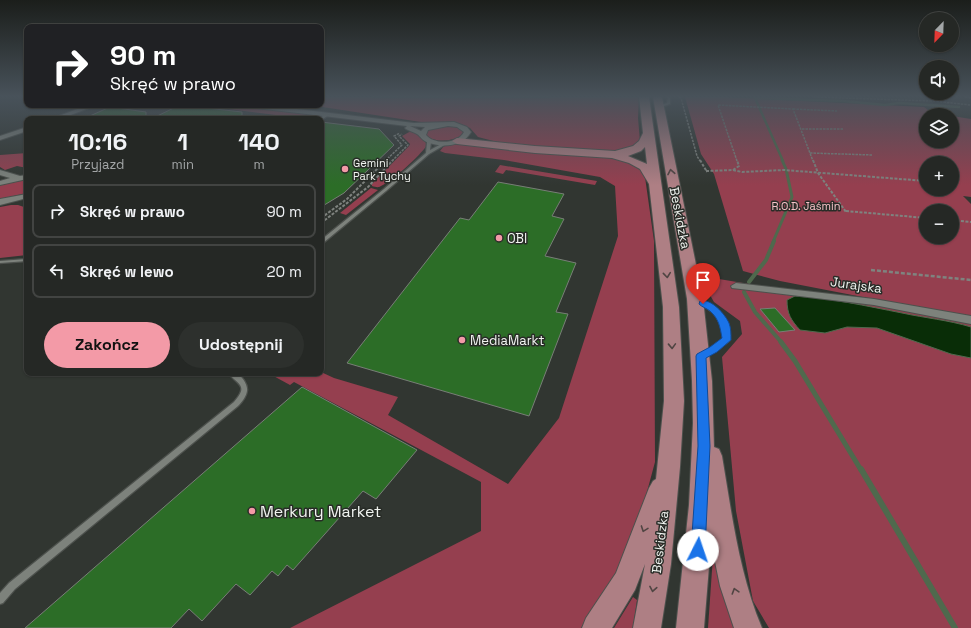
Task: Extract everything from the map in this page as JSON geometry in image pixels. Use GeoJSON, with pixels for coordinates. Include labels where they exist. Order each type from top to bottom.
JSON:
{"type":"FeatureCollection","features":[{"type":"Feature","properties":{"kind":"main road","name":"Beskidzka"},"geometry":{"type":"LineString","coordinates":[[646,628],[658,564],[669,467],[674,401],[671,307],[648,126]]}},
{"type":"Feature","properties":{"kind":"main road","name":"Beskidzka"},"geometry":{"type":"LineString","coordinates":[[665,126],[695,299],[704,400],[702,488],[690,628]]}},
{"type":"Feature","properties":{"kind":"main road"},"geometry":{"type":"LineString","coordinates":[[613,155],[633,151],[639,148],[649,132]]}},
{"type":"Feature","properties":{"kind":"main road"},"geometry":{"type":"LineString","coordinates":[[467,134],[499,146]]}},
{"type":"Feature","properties":{"kind":"main road"},"geometry":{"type":"LineString","coordinates":[[453,142],[541,151],[613,155],[633,161],[644,167],[657,188]]}},
{"type":"Feature","properties":{"kind":"main road"},"geometry":{"type":"LineString","coordinates":[[704,400],[724,546],[733,584],[748,628]]}},
{"type":"Feature","properties":{"kind":"main road"},"geometry":{"type":"LineString","coordinates":[[596,628],[626,581],[645,527],[669,467]]}},
{"type":"Feature","properties":{"kind":"street"},"geometry":{"type":"LineString","coordinates":[[402,126],[434,142],[453,142],[462,139],[467,134],[467,130],[460,126]]}},
{"type":"Feature","properties":{"kind":"street"},"geometry":{"type":"LineString","coordinates":[[423,136],[426,129],[434,126]]}},
{"type":"Feature","properties":{"kind":"street"},"geometry":{"type":"LineString","coordinates":[[0,138],[24,130]]}},
{"type":"Feature","properties":{"kind":"street"},"geometry":{"type":"LineString","coordinates":[[0,172],[18,178]]}},
{"type":"Feature","properties":{"kind":"street"},"geometry":{"type":"LineString","coordinates":[[0,183],[24,177]]}},
{"type":"Feature","properties":{"kind":"street"},"geometry":{"type":"LineString","coordinates":[[2,202],[24,197]]}},
{"type":"Feature","properties":{"kind":"street","name":"Jurajska"},"geometry":{"type":"LineString","coordinates":[[736,286],[874,302],[971,320]]}},
{"type":"Feature","properties":{"kind":"lane"},"geometry":{"type":"LineString","coordinates":[[423,136],[428,142],[428,152]]}},
{"type":"Feature","properties":{"kind":"lane"},"geometry":{"type":"LineString","coordinates":[[324,240],[385,190],[428,152],[442,144],[453,142]]}},
{"type":"Feature","properties":{"kind":"lane"},"geometry":{"type":"LineString","coordinates":[[0,262],[24,260]]}},
{"type":"Feature","properties":{"kind":"lane"},"geometry":{"type":"LineString","coordinates":[[695,299],[712,308],[719,315],[724,324],[726,340],[714,350],[701,356]]}},
{"type":"Feature","properties":{"kind":"lane"},"geometry":{"type":"LineString","coordinates":[[0,600],[12,586],[236,404],[243,395],[244,384],[242,380],[236,376]]}},
{"type":"Feature","properties":{"kind":"path"},"geometry":{"type":"LineString","coordinates":[[689,126],[697,156],[707,172],[733,170],[742,172],[784,170],[919,180]]}},
{"type":"Feature","properties":{"kind":"path"},"geometry":{"type":"LineString","coordinates":[[725,126],[738,166],[733,170]]}},
{"type":"Feature","properties":{"kind":"path"},"geometry":{"type":"LineString","coordinates":[[801,126],[818,173],[845,211],[919,217]]}},
{"type":"Feature","properties":{"kind":"path"},"geometry":{"type":"LineString","coordinates":[[324,216],[347,199],[402,145],[394,136],[410,129]]}},
{"type":"Feature","properties":{"kind":"path"},"geometry":{"type":"LineString","coordinates":[[324,221],[368,187],[408,145],[400,136],[410,129]]}},
{"type":"Feature","properties":{"kind":"path"},"geometry":{"type":"LineString","coordinates":[[802,129],[843,129]]}},
{"type":"Feature","properties":{"kind":"path"},"geometry":{"type":"LineString","coordinates":[[810,153],[873,155]]}},
{"type":"Feature","properties":{"kind":"path"},"geometry":{"type":"LineString","coordinates":[[959,221],[971,222]]}},
{"type":"Feature","properties":{"kind":"path"},"geometry":{"type":"LineString","coordinates":[[871,270],[971,280]]}},
{"type":"Feature","properties":{"kind":"green space"},"geometry":{"type":"Polygon","coordinates":[[[443,126],[456,127],[463,130],[464,135],[455,139],[441,141],[428,137],[426,134],[429,129],[443,126]]]}},
{"type":"Feature","properties":{"kind":"green space"},"geometry":{"type":"Polygon","coordinates":[[[466,126],[639,126],[640,141],[639,144],[620,152],[505,144],[478,137],[470,128],[466,126]]]}},
{"type":"Feature","properties":{"kind":"green space","name":"R.O.D. Jaśmin"},"geometry":{"type":"Polygon","coordinates":[[[693,126],[919,126],[919,148],[959,148],[959,126],[971,126],[971,197],[963,196],[971,204],[971,318],[780,281],[743,271],[714,174],[701,154],[693,126]]]}},
{"type":"Feature","properties":{"kind":"green space"},"geometry":{"type":"Polygon","coordinates":[[[411,131],[422,138],[426,143],[427,145],[424,150],[392,179],[380,187],[372,186],[372,184],[409,146],[410,144],[402,136],[411,131]]]}},
{"type":"Feature","properties":{"kind":"green space"},"geometry":{"type":"Polygon","coordinates":[[[457,143],[613,157],[639,166],[645,177],[654,241],[655,462],[637,529],[620,573],[581,628],[290,628],[481,531],[481,482],[294,382],[290,385],[274,376],[324,376],[324,373],[334,378],[398,397],[388,415],[508,484],[559,418],[618,236],[615,186],[600,177],[504,160],[445,153],[440,151],[444,146],[457,143]]]}},
{"type":"Feature","properties":{"kind":"green space"},"geometry":{"type":"Polygon","coordinates":[[[24,153],[24,167],[17,166],[5,170],[0,167],[0,155],[24,153]]]}},
{"type":"Feature","properties":{"kind":"green space"},"geometry":{"type":"Polygon","coordinates":[[[500,165],[597,181],[595,185],[506,170],[503,174],[495,172],[500,165]]]}},
{"type":"Feature","properties":{"kind":"green space"},"geometry":{"type":"Polygon","coordinates":[[[24,180],[24,194],[0,199],[0,185],[24,180]]]}},
{"type":"Feature","properties":{"kind":"green space"},"geometry":{"type":"Polygon","coordinates":[[[371,188],[378,190],[346,215],[340,213],[371,188]]]}},
{"type":"Feature","properties":{"kind":"green space"},"geometry":{"type":"Polygon","coordinates":[[[18,205],[24,207],[24,255],[0,258],[0,207],[18,205]]]}},
{"type":"Feature","properties":{"kind":"green space"},"geometry":{"type":"Polygon","coordinates":[[[707,277],[877,305],[971,324],[971,628],[769,628],[753,601],[736,511],[722,357],[742,334],[740,321],[714,302],[710,295],[707,277]]]}},
{"type":"Feature","properties":{"kind":"green space"},"geometry":{"type":"Polygon","coordinates":[[[713,556],[717,556],[737,628],[708,628],[713,556]]]}},
{"type":"Feature","properties":{"kind":"green space"},"geometry":{"type":"Polygon","coordinates":[[[633,597],[637,600],[633,628],[614,628],[633,597]]]}},
{"type":"Feature","properties":{"kind":"shaded area"},"geometry":{"type":"Polygon","coordinates":[[[795,296],[848,303],[971,327],[971,358],[951,354],[877,328],[847,327],[825,333],[800,330],[792,320],[788,309],[787,300],[795,296]]]}},
{"type":"Feature","properties":{"kind":"building","name":"Gemini Park Tychy"},"geometry":{"type":"Polygon","coordinates":[[[324,126],[357,126],[379,129],[394,145],[344,193],[324,205],[324,126]]]}},
{"type":"Feature","properties":{"kind":"building"},"geometry":{"type":"Polygon","coordinates":[[[498,182],[564,194],[552,216],[564,219],[545,256],[576,263],[556,312],[568,314],[529,416],[347,363],[460,218],[469,220],[498,182]]]}},
{"type":"Feature","properties":{"kind":"building"},"geometry":{"type":"Polygon","coordinates":[[[775,308],[795,330],[779,332],[760,309],[775,308]]]}},
{"type":"Feature","properties":{"kind":"building","name":"Merkury Market"},"geometry":{"type":"Polygon","coordinates":[[[302,387],[417,450],[376,499],[363,491],[293,570],[287,565],[278,576],[272,571],[250,595],[236,584],[202,621],[189,609],[171,628],[25,628],[302,387]]]}},
{"type":"Feature","properties":{"kind":"waterway"},"geometry":{"type":"LineString","coordinates":[[768,126],[783,161]]}},
{"type":"Feature","properties":{"kind":"waterway"},"geometry":{"type":"LineString","coordinates":[[773,242],[792,197],[786,169],[782,160]]}},
{"type":"Feature","properties":{"kind":"waterway"},"geometry":{"type":"LineString","coordinates":[[749,282],[766,260],[774,241]]}},
{"type":"Feature","properties":{"kind":"waterway"},"geometry":{"type":"LineString","coordinates":[[744,292],[755,312],[782,343]]}},
{"type":"Feature","properties":{"kind":"waterway"},"geometry":{"type":"LineString","coordinates":[[781,342],[795,361],[861,470]]}},
{"type":"Feature","properties":{"kind":"waterway"},"geometry":{"type":"LineString","coordinates":[[861,469],[955,628]]}},
{"type":"Feature","properties":{"kind":"place","name":"Gemini Park Tychy"},"geometry":{"type":"Point","coordinates":[345,169]}},
{"type":"Feature","properties":{"kind":"place","name":"OBI"},"geometry":{"type":"Point","coordinates":[499,238]}},
{"type":"Feature","properties":{"kind":"place","name":"MediaMarkt"},"geometry":{"type":"Point","coordinates":[462,340]}},
{"type":"Feature","properties":{"kind":"place","name":"Merkury Market"},"geometry":{"type":"Point","coordinates":[252,511]}},
{"type":"Feature","properties":{"kind":"route"},"geometry":{"type":"LineString","coordinates":[[698,550],[704,446],[704,400],[701,356],[714,350],[726,340],[724,324],[719,315],[712,308],[703,304]]}}]}
